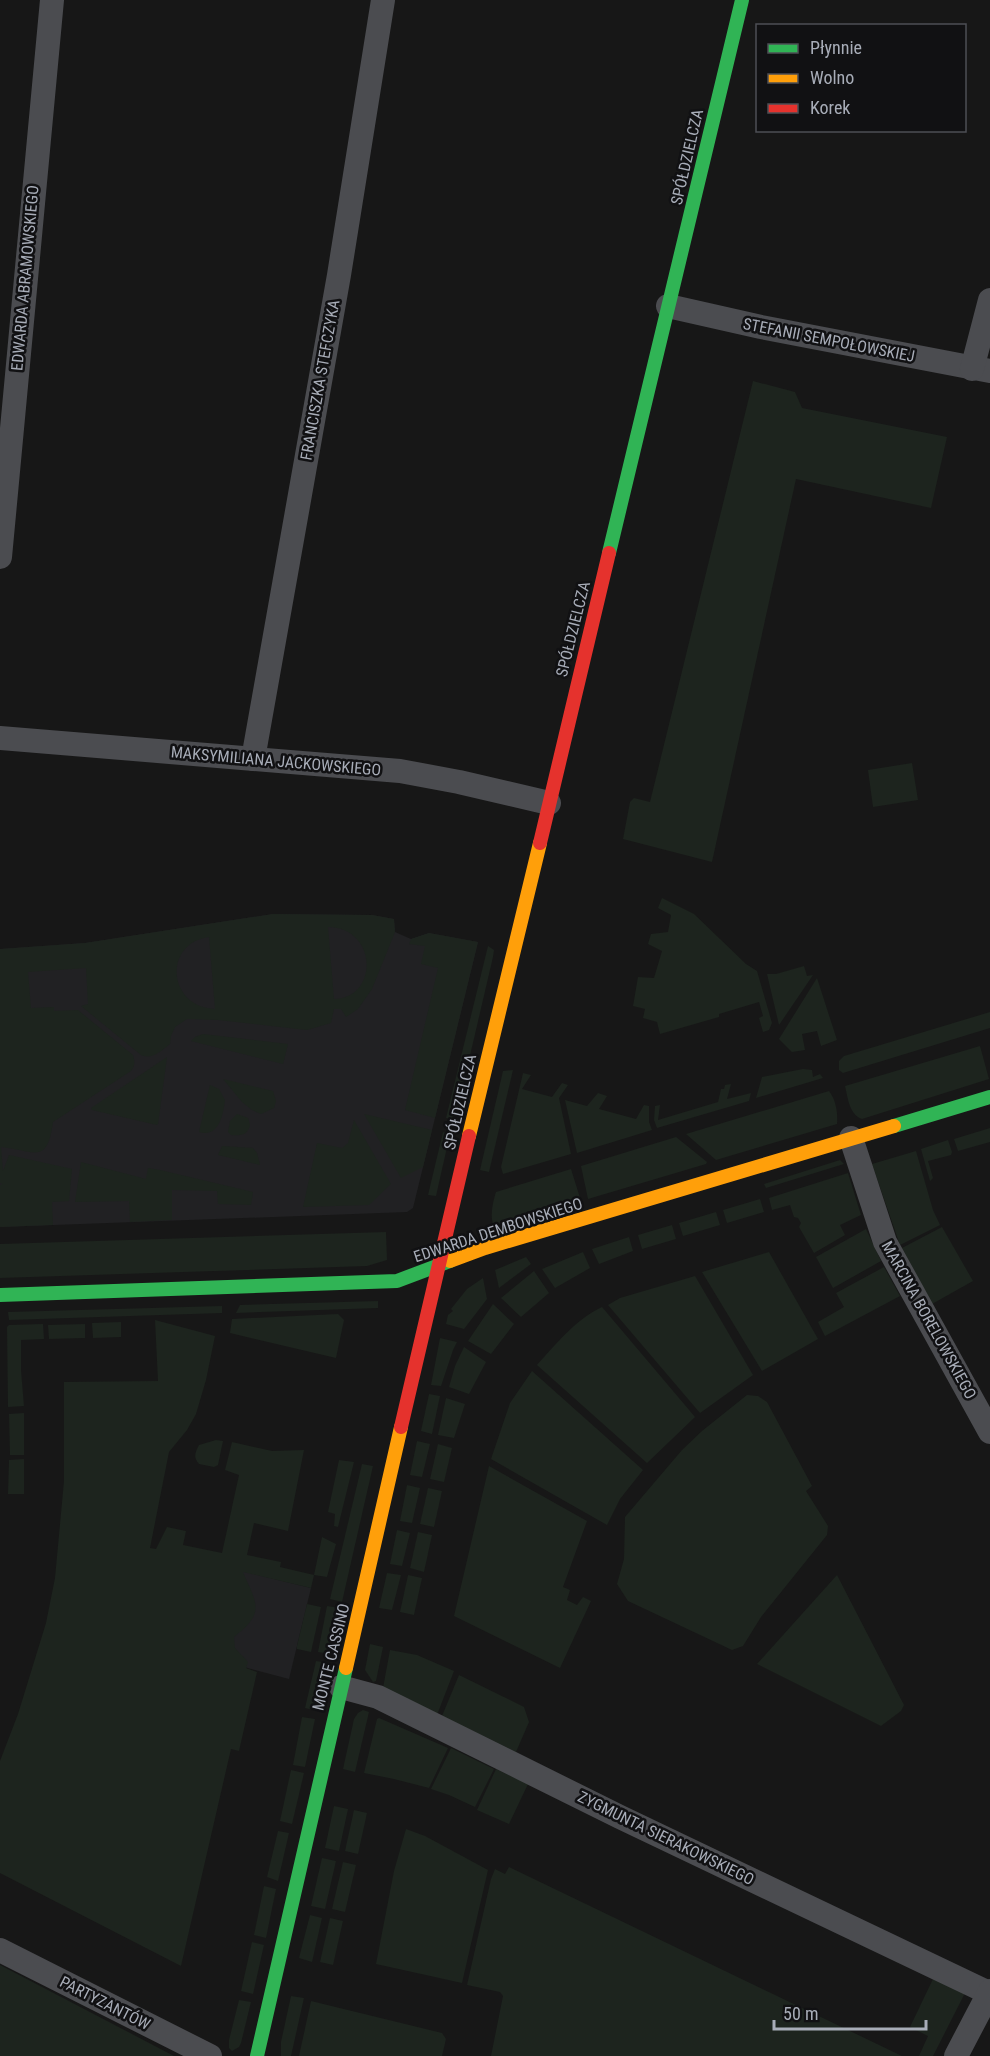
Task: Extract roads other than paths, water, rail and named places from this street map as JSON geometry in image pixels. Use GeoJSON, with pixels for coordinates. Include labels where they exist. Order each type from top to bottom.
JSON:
{"type":"FeatureCollection","features":[{"type":"Feature","properties":{"kind":"street","name":"EDWARDA ABRAMOWSKIEGO"},"geometry":{"type":"LineString","coordinates":[[0,557],[52,0]]}},
{"type":"Feature","properties":{"kind":"street","name":"FRANCISZKA STEFCZYKA"},"geometry":{"type":"LineString","coordinates":[[253,759],[339,275],[383,0]]}},
{"type":"Feature","properties":{"kind":"street","name":"SPÓŁDZIELCZA"},"geometry":{"type":"LineString","coordinates":[[439,1266],[742,0]]}},
{"type":"Feature","properties":{"kind":"street"},"geometry":{"type":"LineString","coordinates":[[981,370],[990,300]]}},
{"type":"Feature","properties":{"kind":"street","name":"STEFANII SEMPOŁOWSKIEJ"},"geometry":{"type":"LineString","coordinates":[[668,306],[761,327],[981,370]]}},
{"type":"Feature","properties":{"kind":"street","name":"MAKSYMILIANA JACKOWSKIEGO"},"geometry":{"type":"LineString","coordinates":[[0,738],[400,771],[549,803]]}},
{"type":"Feature","properties":{"kind":"street","name":"EDWARDA DEMBOWSKIEGO"},"geometry":{"type":"LineString","coordinates":[[0,1295],[397,1281],[485,1248],[990,1097]]}},
{"type":"Feature","properties":{"kind":"street","name":"MARCINA BORELOWSKIEGO"},"geometry":{"type":"LineString","coordinates":[[851,1138],[885,1242],[990,1432]]}},
{"type":"Feature","properties":{"kind":"street","name":"MONTE CASSINO"},"geometry":{"type":"LineString","coordinates":[[257,2056],[439,1266]]}},
{"type":"Feature","properties":{"kind":"street","name":"ZYGMUNTA SIERAKOWSKIEGO"},"geometry":{"type":"LineString","coordinates":[[341,1687],[378,1697],[620,1817],[990,1992]]}},
{"type":"Feature","properties":{"kind":"street","name":"PARTYZANTÓW"},"geometry":{"type":"LineString","coordinates":[[0,1950],[210,2056]]}},
{"type":"Feature","properties":{"kind":"street"},"geometry":{"type":"LineString","coordinates":[[956,2056],[990,1992]]}}]}
